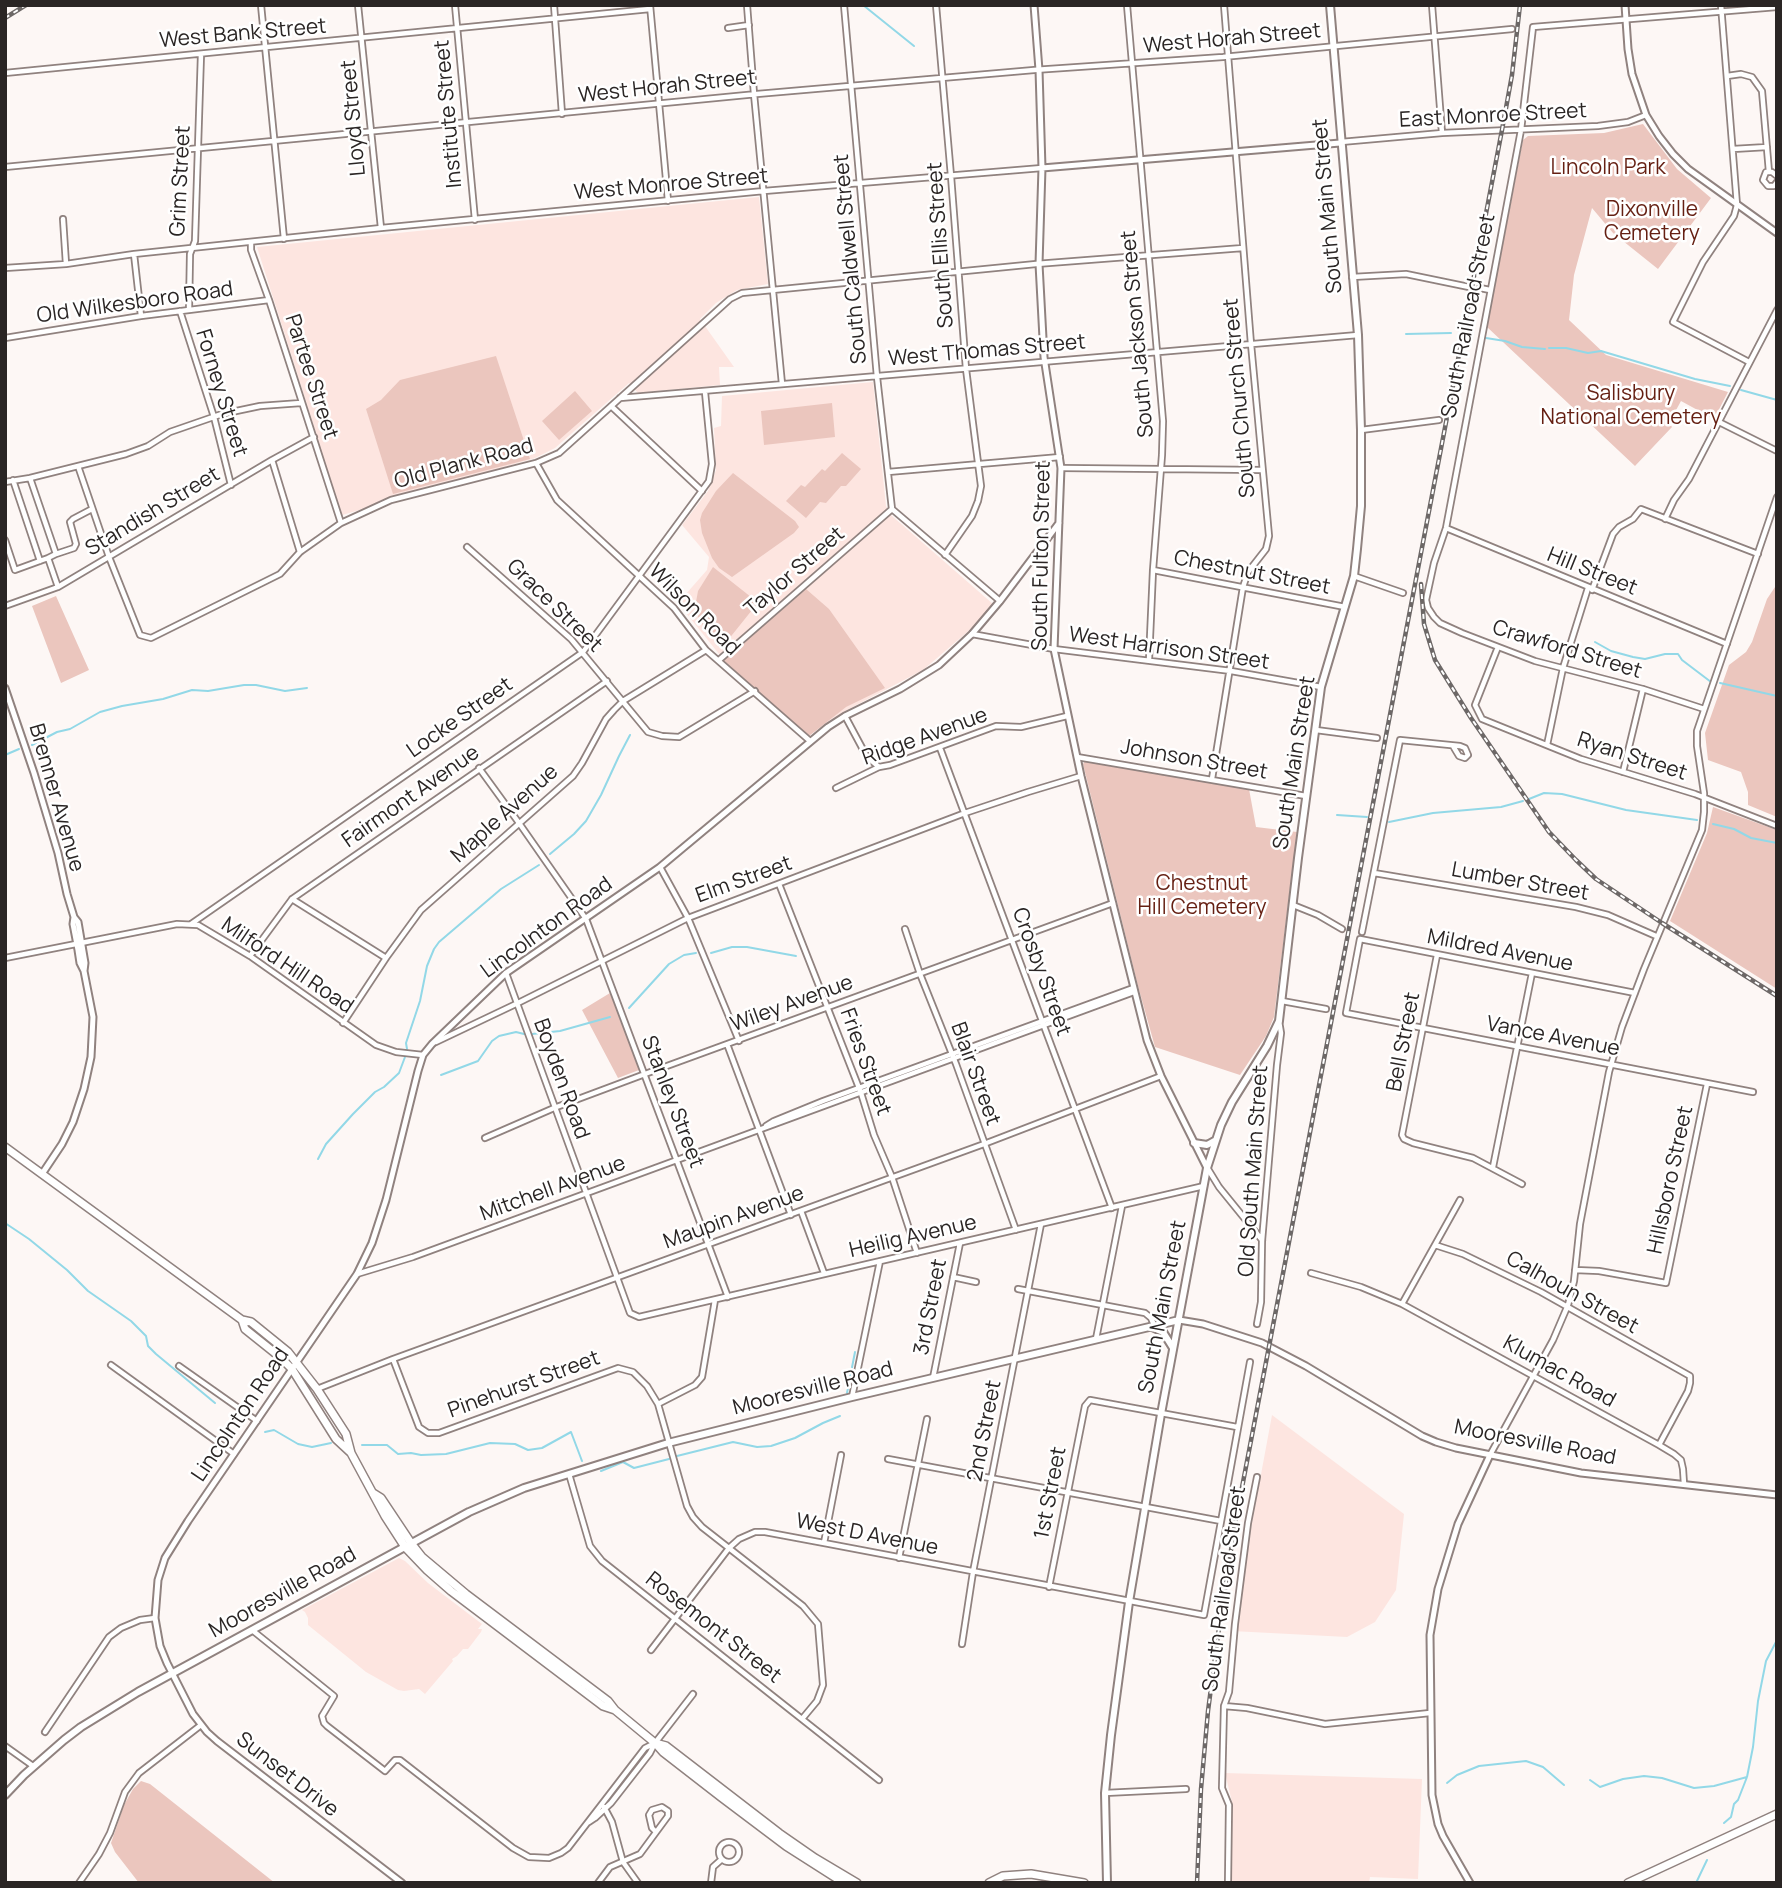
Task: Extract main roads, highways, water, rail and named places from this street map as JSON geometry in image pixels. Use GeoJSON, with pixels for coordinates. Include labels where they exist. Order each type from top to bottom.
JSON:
{"type":"FeatureCollection","features":[{"type":"Feature","properties":{"kind":"highway"},"geometry":{"type":"LineString","coordinates":[[5,1147],[242,1320],[251,1322],[288,1352],[317,1389],[346,1434],[351,1453],[373,1493],[427,1570],[603,1706],[614,1710],[663,1752],[786,1846],[844,1883]]}},
{"type":"Feature","properties":{"kind":"highway"},"geometry":{"type":"LineString","coordinates":[[242,1320],[245,1329],[292,1369],[336,1439],[351,1453]]}},
{"type":"Feature","properties":{"kind":"highway"},"geometry":{"type":"LineString","coordinates":[[655,1743],[666,1746],[768,1825],[857,1883]]}},
{"type":"Feature","properties":{"kind":"highway"},"geometry":{"type":"LineString","coordinates":[[1628,1883],[1777,1814]]}},
{"type":"Feature","properties":{"kind":"highway"},"geometry":{"type":"LineString","coordinates":[[768,1825],[865,1883]]}},
{"type":"Feature","properties":{"kind":"highway"},"geometry":{"type":"LineString","coordinates":[[989,1883],[1003,1877],[1031,1874],[1084,1883]]}},
{"type":"Feature","properties":{"kind":"main road","name":"South Main Street"},"geometry":{"type":"LineString","coordinates":[[1107,1883],[1105,1793],[1129,1602],[1207,1168],[1232,1102],[1260,1058],[1279,1021],[1321,687],[1354,576],[1361,506],[1358,335],[1330,5]]}},
{"type":"Feature","properties":{"kind":"main road"},"geometry":{"type":"LineString","coordinates":[[1194,1143],[1207,1145],[1216,1140]]}},
{"type":"Feature","properties":{"kind":"main road","name":"Mooresville Road"},"geometry":{"type":"LineString","coordinates":[[5,1794],[33,1766],[81,1727],[138,1692],[408,1545],[482,1506],[524,1488],[668,1443],[1179,1320]]}},
{"type":"Feature","properties":{"kind":"main road"},"geometry":{"type":"LineString","coordinates":[[1152,1326],[1163,1332],[1173,1348]]}},
{"type":"Feature","properties":{"kind":"waterway"},"geometry":{"type":"LineString","coordinates":[[863,5],[914,46]]}},
{"type":"Feature","properties":{"kind":"waterway"},"geometry":{"type":"LineString","coordinates":[[1406,334],[1451,333]]}},
{"type":"Feature","properties":{"kind":"waterway"},"geometry":{"type":"LineString","coordinates":[[1486,338],[1522,347],[1545,349]]}},
{"type":"Feature","properties":{"kind":"waterway"},"geometry":{"type":"LineString","coordinates":[[1549,348],[1566,348],[1588,353],[1601,351],[1695,379],[1730,386]]}},
{"type":"Feature","properties":{"kind":"waterway"},"geometry":{"type":"LineString","coordinates":[[1741,390],[1777,400]]}},
{"type":"Feature","properties":{"kind":"waterway"},"geometry":{"type":"LineString","coordinates":[[1595,642],[1611,651],[1645,659],[1678,654],[1711,682]]}},
{"type":"Feature","properties":{"kind":"waterway"},"geometry":{"type":"LineString","coordinates":[[1720,683],[1777,696]]}},
{"type":"Feature","properties":{"kind":"waterway"},"geometry":{"type":"LineString","coordinates":[[32,745],[57,732],[70,729],[100,712],[192,690],[208,691],[244,685],[285,691],[307,688]]}},
{"type":"Feature","properties":{"kind":"waterway"},"geometry":{"type":"LineString","coordinates":[[550,854],[586,821],[630,735]]}},
{"type":"Feature","properties":{"kind":"waterway"},"geometry":{"type":"LineString","coordinates":[[5,755],[19,749]]}},
{"type":"Feature","properties":{"kind":"waterway"},"geometry":{"type":"LineString","coordinates":[[1529,799],[1544,793],[1562,794],[1626,810],[1697,820]]}},
{"type":"Feature","properties":{"kind":"waterway"},"geometry":{"type":"LineString","coordinates":[[1389,822],[1433,813],[1501,807],[1523,801]]}},
{"type":"Feature","properties":{"kind":"waterway"},"geometry":{"type":"LineString","coordinates":[[1337,815],[1367,817]]}},
{"type":"Feature","properties":{"kind":"waterway"},"geometry":{"type":"LineString","coordinates":[[1713,824],[1734,829],[1751,838],[1777,843]]}},
{"type":"Feature","properties":{"kind":"waterway"},"geometry":{"type":"LineString","coordinates":[[407,1049],[406,1043],[420,1001],[427,966],[439,942],[501,889],[539,865]]}},
{"type":"Feature","properties":{"kind":"waterway"},"geometry":{"type":"LineString","coordinates":[[711,953],[732,947],[747,947],[796,956]]}},
{"type":"Feature","properties":{"kind":"waterway"},"geometry":{"type":"LineString","coordinates":[[629,1008],[669,964],[684,955],[696,953]]}},
{"type":"Feature","properties":{"kind":"waterway"},"geometry":{"type":"LineString","coordinates":[[532,1034],[560,1031],[610,1017]]}},
{"type":"Feature","properties":{"kind":"waterway"},"geometry":{"type":"LineString","coordinates":[[441,1075],[478,1061],[492,1041],[499,1036],[516,1032],[524,1034]]}},
{"type":"Feature","properties":{"kind":"waterway"},"geometry":{"type":"LineString","coordinates":[[318,1159],[326,1144],[353,1114],[399,1073],[405,1057]]}},
{"type":"Feature","properties":{"kind":"waterway"},"geometry":{"type":"LineString","coordinates":[[5,1223],[67,1270],[88,1291],[131,1321],[146,1336],[148,1346],[156,1354],[215,1403]]}},
{"type":"Feature","properties":{"kind":"waterway"},"geometry":{"type":"LineString","coordinates":[[847,1393],[855,1352]]}},
{"type":"Feature","properties":{"kind":"waterway"},"geometry":{"type":"LineString","coordinates":[[677,1456],[733,1442],[757,1447],[771,1446],[795,1438],[840,1416]]}},
{"type":"Feature","properties":{"kind":"waterway"},"geometry":{"type":"LineString","coordinates":[[265,1432],[274,1430],[298,1444],[312,1447],[331,1443]]}},
{"type":"Feature","properties":{"kind":"waterway"},"geometry":{"type":"LineString","coordinates":[[362,1445],[387,1445],[398,1454],[421,1455],[446,1454],[490,1443],[515,1444],[528,1450],[542,1448],[571,1432],[582,1461]]}},
{"type":"Feature","properties":{"kind":"waterway"},"geometry":{"type":"LineString","coordinates":[[601,1471],[623,1462],[634,1468],[669,1459]]}},
{"type":"Feature","properties":{"kind":"waterway"},"geometry":{"type":"LineString","coordinates":[[1724,1823],[1731,1817],[1747,1777],[1766,1661],[1777,1640]]}},
{"type":"Feature","properties":{"kind":"waterway"},"geometry":{"type":"LineString","coordinates":[[1447,1783],[1457,1775],[1479,1766],[1526,1761],[1543,1767],[1564,1785]]}},
{"type":"Feature","properties":{"kind":"waterway"},"geometry":{"type":"LineString","coordinates":[[1590,1780],[1600,1787],[1623,1779],[1644,1776],[1662,1778],[1694,1788],[1714,1786],[1747,1777]]}},
{"type":"Feature","properties":{"kind":"waterway"},"geometry":{"type":"LineString","coordinates":[[1696,1883],[1707,1860]]}},
{"type":"Feature","properties":{"kind":"railway"},"geometry":{"type":"LineString","coordinates":[[5,18],[26,5]]}},
{"type":"Feature","properties":{"kind":"railway"},"geometry":{"type":"LineString","coordinates":[[1197,1883],[1208,1711],[1235,1524],[1502,130],[1520,5]]}},
{"type":"Feature","properties":{"kind":"railway"},"geometry":{"type":"LineString","coordinates":[[1421,584],[1424,624],[1435,660],[1549,832],[1596,879],[1777,996]]}},
{"type":"Feature","properties":{"kind":"park label","name":"Lincoln Park"},"geometry":{"type":"Point","coordinates":[1608,168]}},
{"type":"Feature","properties":{"kind":"park label","name":"Dixonville Cemetery"},"geometry":{"type":"Point","coordinates":[1652,222]}},
{"type":"Feature","properties":{"kind":"park label","name":"Salisbury National Cemetery"},"geometry":{"type":"Point","coordinates":[1631,406]}},
{"type":"Feature","properties":{"kind":"park label","name":"Chestnut Hill Cemetery"},"geometry":{"type":"Point","coordinates":[1202,896]}}]}
